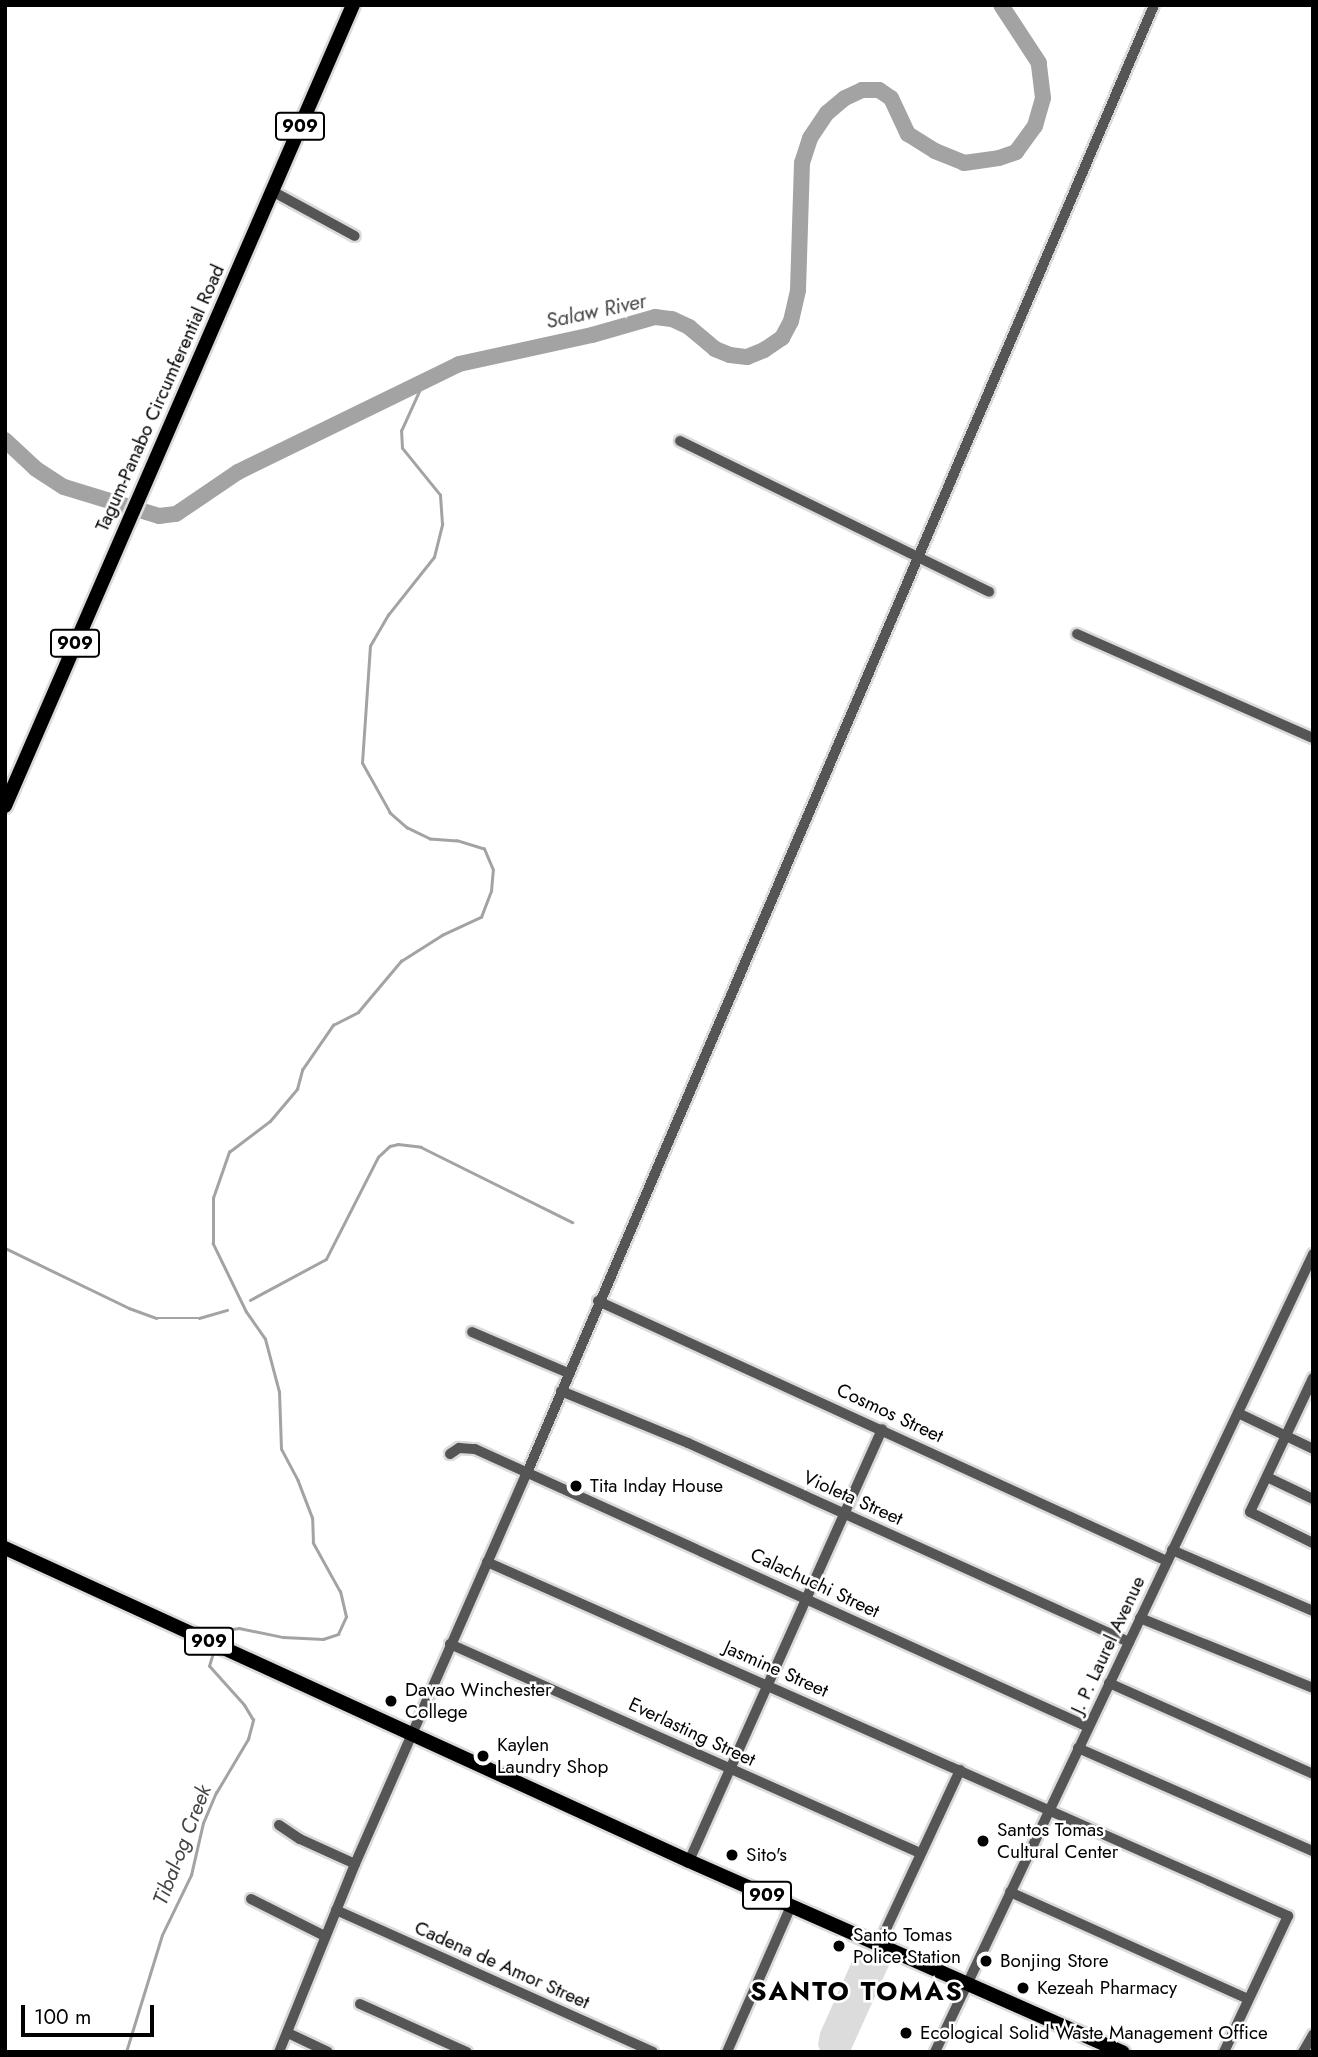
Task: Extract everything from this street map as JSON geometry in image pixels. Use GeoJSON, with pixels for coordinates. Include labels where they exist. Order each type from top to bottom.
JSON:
{"type":"FeatureCollection","features":[{"type":"Feature","properties":{"kind":"main road","name":"Tagum-Panabo Circumferential Road"},"geometry":{"type":"LineString","coordinates":[[5,806],[353,5]]}},
{"type":"Feature","properties":{"kind":"main road","name":"909"},"geometry":{"type":"LineString","coordinates":[[5,1548],[689,1861],[1123,2052]]}},
{"type":"Feature","properties":{"kind":"street"},"geometry":{"type":"LineString","coordinates":[[279,2052],[355,1864],[527,1473],[598,1301],[1154,5]]}},
{"type":"Feature","properties":{"kind":"street"},"geometry":{"type":"LineString","coordinates":[[272,191],[355,236]]}},
{"type":"Feature","properties":{"kind":"street"},"geometry":{"type":"LineString","coordinates":[[680,441],[989,592]]}},
{"type":"Feature","properties":{"kind":"street"},"geometry":{"type":"LineString","coordinates":[[1077,634],[1313,738]]}},
{"type":"Feature","properties":{"kind":"street","name":"J. P. Laurel Avenue"},"geometry":{"type":"LineString","coordinates":[[935,2052],[1313,1254]]}},
{"type":"Feature","properties":{"kind":"street","name":"Cosmos Street"},"geometry":{"type":"LineString","coordinates":[[598,1301],[1167,1561]]}},
{"type":"Feature","properties":{"kind":"street"},"geometry":{"type":"LineString","coordinates":[[472,1332],[568,1373]]}},
{"type":"Feature","properties":{"kind":"street"},"geometry":{"type":"LineString","coordinates":[[1313,1378],[1309,1397],[1286,1436],[1250,1513],[1313,1543]]}},
{"type":"Feature","properties":{"kind":"street","name":"Violeta Street"},"geometry":{"type":"LineString","coordinates":[[561,1391],[688,1443],[1129,1642]]}},
{"type":"Feature","properties":{"kind":"street"},"geometry":{"type":"LineString","coordinates":[[1237,1413],[1313,1449]]}},
{"type":"Feature","properties":{"kind":"street"},"geometry":{"type":"LineString","coordinates":[[689,1861],[882,1429]]}},
{"type":"Feature","properties":{"kind":"street","name":"Calachuchi Street"},"geometry":{"type":"LineString","coordinates":[[450,1454],[459,1448],[475,1449],[1088,1727]]}},
{"type":"Feature","properties":{"kind":"street"},"geometry":{"type":"LineString","coordinates":[[1266,1477],[1313,1499]]}},
{"type":"Feature","properties":{"kind":"street"},"geometry":{"type":"LineString","coordinates":[[1172,1550],[1313,1611]]}},
{"type":"Feature","properties":{"kind":"street","name":"Jasmine Street"},"geometry":{"type":"LineString","coordinates":[[488,1562],[769,1684],[1288,1916],[1248,1999]]}},
{"type":"Feature","properties":{"kind":"street"},"geometry":{"type":"LineString","coordinates":[[1140,1618],[1313,1688]]}},
{"type":"Feature","properties":{"kind":"street","name":"Everlasting Street"},"geometry":{"type":"LineString","coordinates":[[450,1644],[586,1702],[920,1853]]}},
{"type":"Feature","properties":{"kind":"street"},"geometry":{"type":"LineString","coordinates":[[1109,1683],[1313,1774]]}},
{"type":"Feature","properties":{"kind":"street"},"geometry":{"type":"LineString","coordinates":[[1078,1748],[1313,1851]]}},
{"type":"Feature","properties":{"kind":"street"},"geometry":{"type":"LineString","coordinates":[[879,1944],[960,1770]]}},
{"type":"Feature","properties":{"kind":"street"},"geometry":{"type":"LineString","coordinates":[[279,1825],[300,1839],[355,1864]]}},
{"type":"Feature","properties":{"kind":"street"},"geometry":{"type":"LineString","coordinates":[[1010,1892],[1248,1999],[1224,2052]]}},
{"type":"Feature","properties":{"kind":"street"},"geometry":{"type":"LineString","coordinates":[[251,1899],[325,1936]]}},
{"type":"Feature","properties":{"kind":"street"},"geometry":{"type":"LineString","coordinates":[[727,2052],[791,1906]]}},
{"type":"Feature","properties":{"kind":"street","name":"Cadena de Amor Street"},"geometry":{"type":"LineString","coordinates":[[337,1910],[653,2052]]}},
{"type":"Feature","properties":{"kind":"street"},"geometry":{"type":"LineString","coordinates":[[360,2004],[467,2052]]}},
{"type":"Feature","properties":{"kind":"street"},"geometry":{"type":"LineString","coordinates":[[288,2033],[328,2052]]}},
{"type":"Feature","properties":{"kind":"street"},"geometry":{"type":"LineString","coordinates":[[1303,2052],[1313,2035]]}},
{"type":"Feature","properties":{"kind":"shaded area"},"geometry":{"type":"Polygon","coordinates":[[[858,1948],[890,1963],[850,2052],[821,2052],[818,2045],[820,2033],[858,1948]]]}},
{"type":"Feature","properties":{"kind":"waterway","name":"Salaw River"},"geometry":{"type":"LineString","coordinates":[[5,440],[36,469],[64,487],[159,516],[176,514],[238,472],[459,364],[592,335],[655,317],[672,319],[689,327],[715,349],[730,355],[747,357],[764,350],[782,338],[791,321],[798,290],[802,163],[810,138],[827,113],[845,98],[862,90],[879,90],[891,98],[908,134],[935,151],[964,163],[999,158],[1016,152],[1035,126],[1043,98],[1039,63],[1001,5]]}},
{"type":"Feature","properties":{"kind":"waterway","name":"Tibal-og Creek"},"geometry":{"type":"LineString","coordinates":[[218,1641],[225,1630],[239,1628],[283,1637],[323,1639],[338,1634],[346,1617],[340,1592],[313,1543],[312,1518],[298,1481],[281,1449],[279,1392],[265,1339],[246,1312],[213,1244],[213,1198],[229,1152],[270,1121],[297,1089],[302,1070],[333,1025],[358,1012],[401,961],[442,935],[481,917],[491,891],[493,870],[484,849],[457,841],[430,839],[407,828],[390,813],[362,763],[370,646],[388,615],[434,557],[442,524],[440,495],[402,448],[401,431],[425,378]]}},
{"type":"Feature","properties":{"kind":"waterway"},"geometry":{"type":"LineString","coordinates":[[250,1300],[326,1259],[378,1157],[390,1146],[398,1144],[421,1147],[572,1222]]}},
{"type":"Feature","properties":{"kind":"waterway"},"geometry":{"type":"LineString","coordinates":[[5,1248],[129,1308],[156,1318],[199,1318],[227,1310]]}},
{"type":"Feature","properties":{"kind":"waterway","name":"Tibal-og Creek"},"geometry":{"type":"LineString","coordinates":[[126,2052],[162,1935],[191,1875],[203,1823],[216,1793],[248,1739],[253,1720],[244,1705],[209,1666],[214,1650]]}},
{"type":"Feature","properties":{"kind":"place","name":"Tita Inday House"},"geometry":{"type":"Point","coordinates":[576,1486]}},
{"type":"Feature","properties":{"kind":"place","name":"Davao Winchester College"},"geometry":{"type":"Point","coordinates":[391,1701]}},
{"type":"Feature","properties":{"kind":"place","name":"Kaylen Laundry Shop"},"geometry":{"type":"Point","coordinates":[483,1756]}},
{"type":"Feature","properties":{"kind":"place","name":"Santos Tomas Cultural Center"},"geometry":{"type":"Point","coordinates":[983,1841]}},
{"type":"Feature","properties":{"kind":"place","name":"Sito's"},"geometry":{"type":"Point","coordinates":[732,1855]}},
{"type":"Feature","properties":{"kind":"place","name":"Santo Tomas Police Station"},"geometry":{"type":"Point","coordinates":[839,1946]}},
{"type":"Feature","properties":{"kind":"place","name":"Bonjing Store"},"geometry":{"type":"Point","coordinates":[986,1961]}},
{"type":"Feature","properties":{"kind":"place","name":"Kezeah Pharmacy"},"geometry":{"type":"Point","coordinates":[1023,1988]}},
{"type":"Feature","properties":{"kind":"place","name":"Ecological Solid Waste Management Office"},"geometry":{"type":"Point","coordinates":[906,2033]}},
{"type":"Feature","properties":{"kind":"district","name":"SANTO TOMAS"},"geometry":{"type":"Point","coordinates":[857,1992]}}]}
